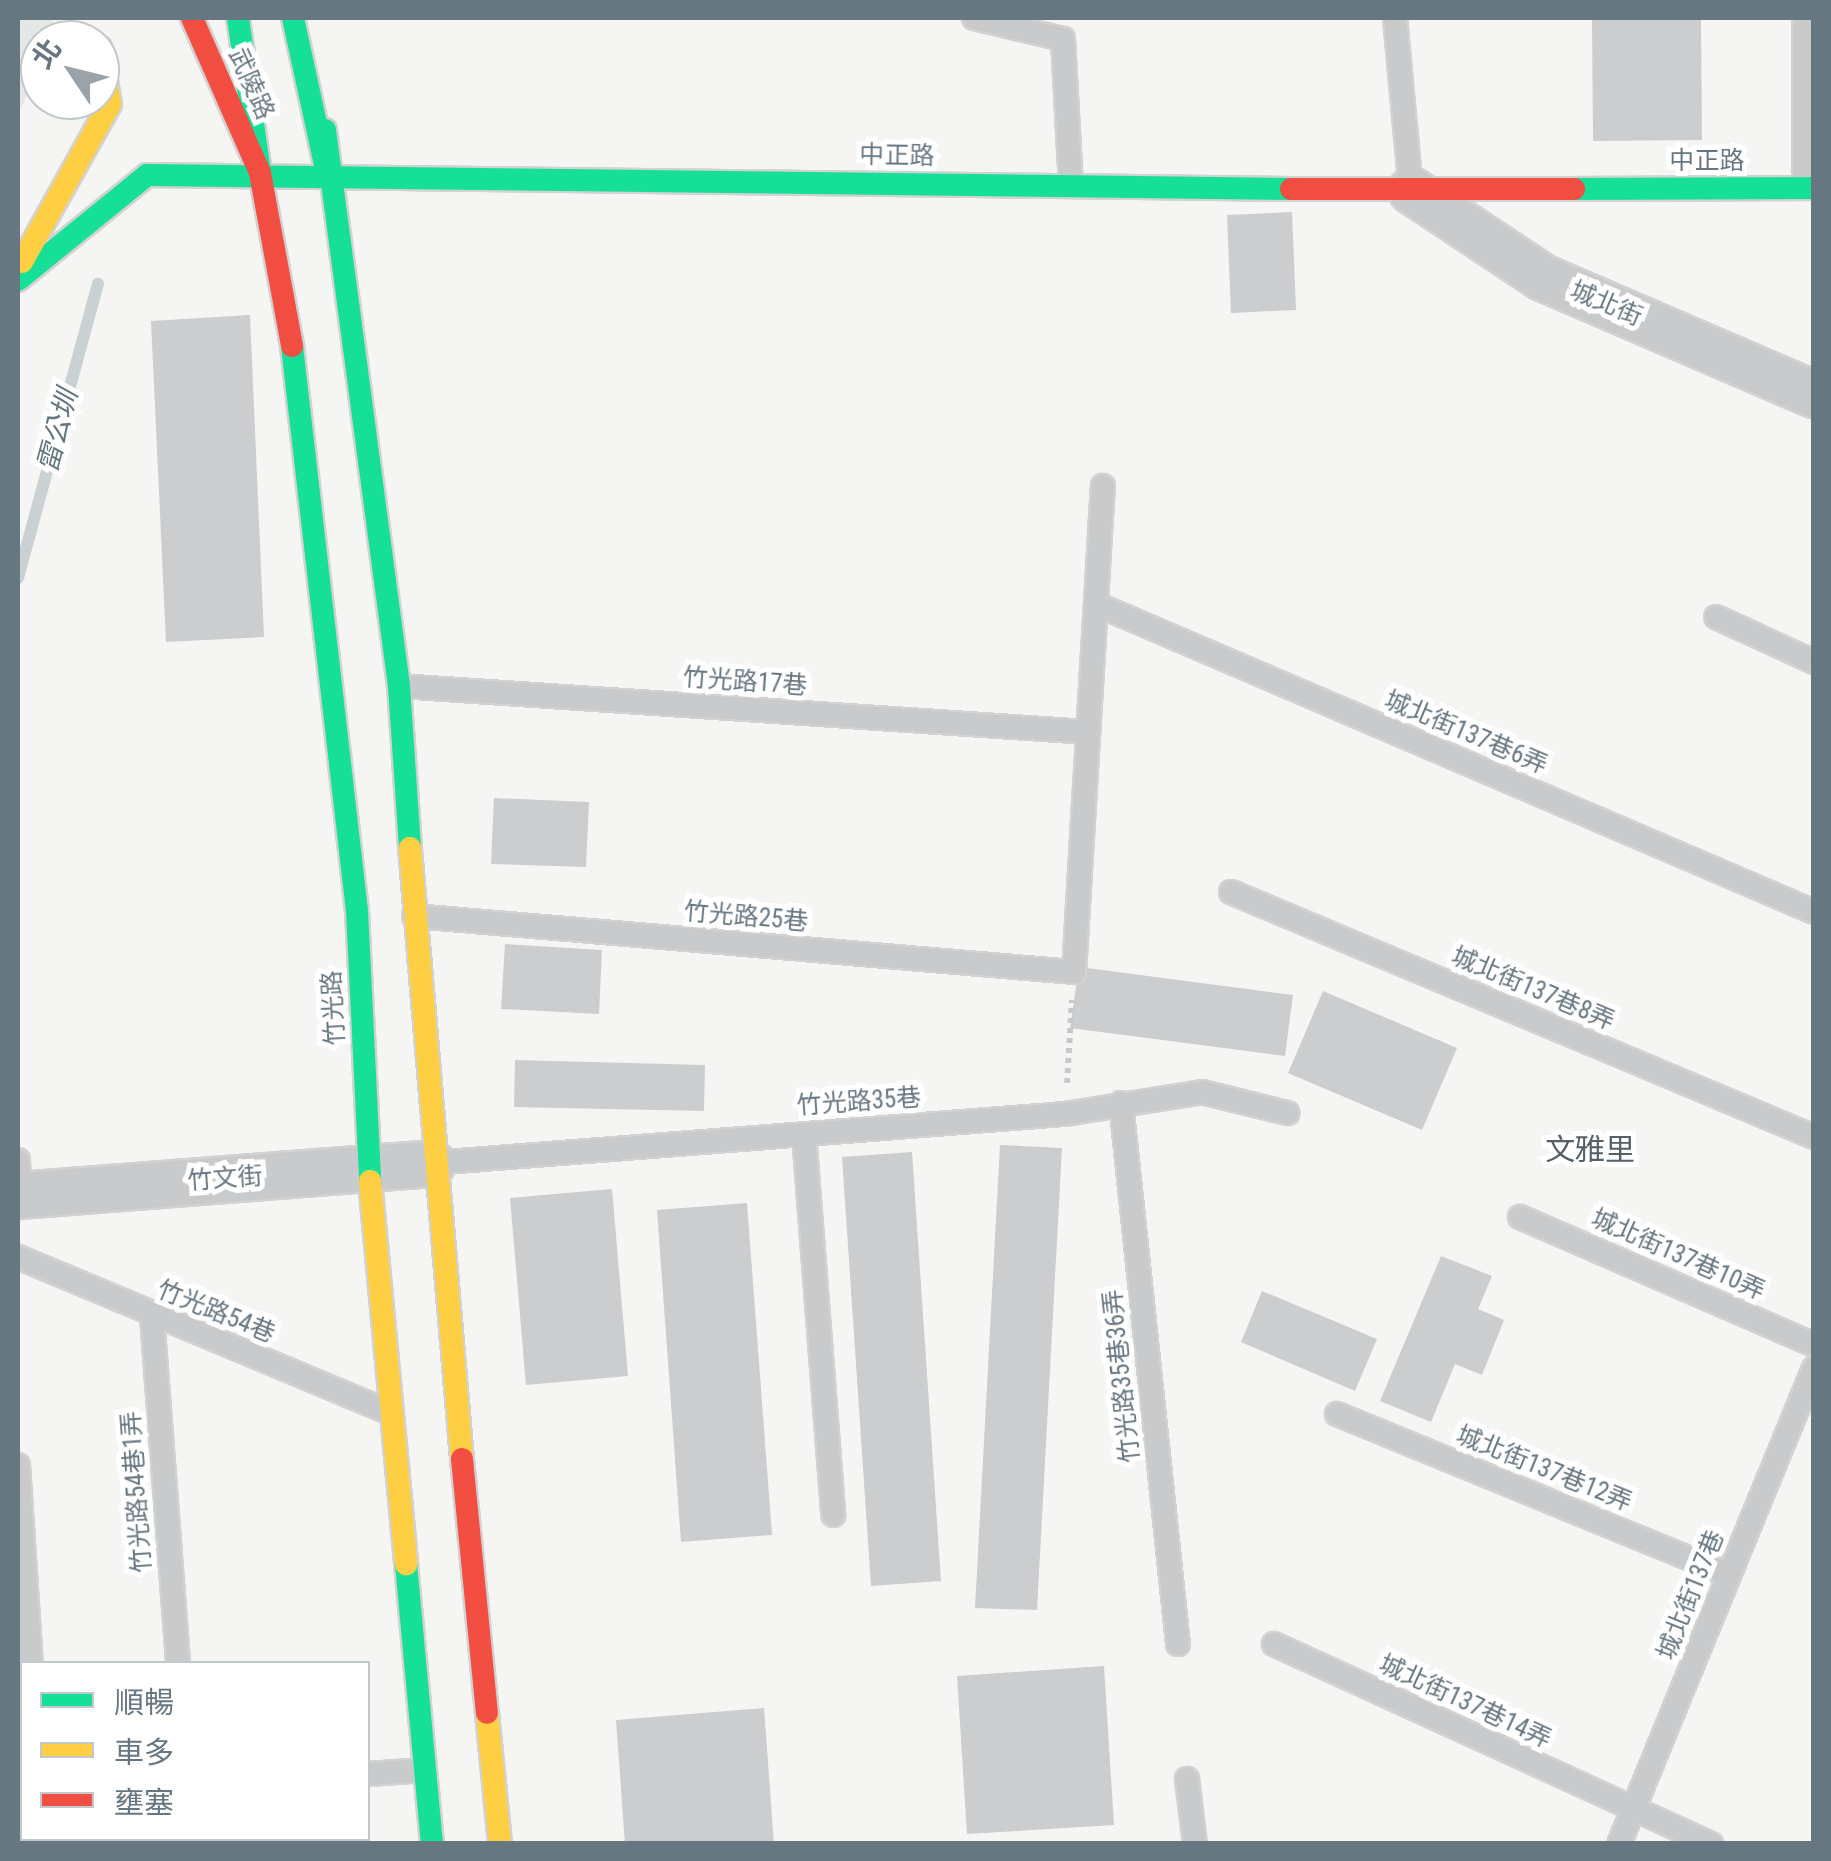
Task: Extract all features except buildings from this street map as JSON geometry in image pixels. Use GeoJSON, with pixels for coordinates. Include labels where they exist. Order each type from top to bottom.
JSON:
{"type":"FeatureCollection","features":[{"type":"Feature","properties":{"kind":"main road","name":"武陵路"},"geometry":{"type":"LineString","coordinates":[[192,18],[260,173]]}},
{"type":"Feature","properties":{"kind":"main road"},"geometry":{"type":"LineString","coordinates":[[238,18],[260,173]]}},
{"type":"Feature","properties":{"kind":"main road"},"geometry":{"type":"LineString","coordinates":[[293,18],[328,178],[400,686],[432,1163],[500,1844]]}},
{"type":"Feature","properties":{"kind":"main road"},"geometry":{"type":"LineString","coordinates":[[318,18],[328,178]]}},
{"type":"Feature","properties":{"kind":"main road"},"geometry":{"type":"LineString","coordinates":[[18,269],[101,120]]}},
{"type":"Feature","properties":{"kind":"main road","name":"中正路"},"geometry":{"type":"LineString","coordinates":[[18,280],[148,175],[260,173],[328,178],[1411,190],[1809,188]]}},
{"type":"Feature","properties":{"kind":"main road","name":"竹光路"},"geometry":{"type":"LineString","coordinates":[[260,173],[298,376],[350,852],[369,1168],[432,1844]]}},
{"type":"Feature","properties":{"kind":"street","name":"城北街"},"geometry":{"type":"LineString","coordinates":[[1411,190],[1542,276],[1814,394]]}},
{"type":"Feature","properties":{"kind":"street","name":"竹文街"},"geometry":{"type":"LineString","coordinates":[[18,1184],[432,1163]]}},
{"type":"Feature","properties":{"kind":"lane"},"geometry":{"type":"LineString","coordinates":[[974,18],[1063,39],[1071,185]]}},
{"type":"Feature","properties":{"kind":"lane"},"geometry":{"type":"LineString","coordinates":[[1395,18],[1411,190]]}},
{"type":"Feature","properties":{"kind":"lane"},"geometry":{"type":"LineString","coordinates":[[1804,18],[1809,188]]}},
{"type":"Feature","properties":{"kind":"lane"},"geometry":{"type":"LineString","coordinates":[[1074,972],[1103,486]]}},
{"type":"Feature","properties":{"kind":"lane","name":"城北街137巷6弄"},"geometry":{"type":"LineString","coordinates":[[1096,604],[1814,912]]}},
{"type":"Feature","properties":{"kind":"lane"},"geometry":{"type":"LineString","coordinates":[[1716,617],[1814,662]]}},
{"type":"Feature","properties":{"kind":"lane","name":"竹光路17巷"},"geometry":{"type":"LineString","coordinates":[[400,686],[1088,732]]}},
{"type":"Feature","properties":{"kind":"lane","name":"城北街137巷8弄"},"geometry":{"type":"LineString","coordinates":[[1231,892],[1814,1137]]}},
{"type":"Feature","properties":{"kind":"lane","name":"竹光路25巷"},"geometry":{"type":"LineString","coordinates":[[414,916],[1074,972]]}},
{"type":"Feature","properties":{"kind":"lane","name":"竹光路35巷"},"geometry":{"type":"LineString","coordinates":[[432,1163],[1065,1114],[1202,1092],[1287,1113]]}},
{"type":"Feature","properties":{"kind":"lane","name":"竹光路35巷36弄"},"geometry":{"type":"LineString","coordinates":[[1121,1103],[1178,1644]]}},
{"type":"Feature","properties":{"kind":"lane"},"geometry":{"type":"LineString","coordinates":[[804,1134],[833,1515]]}},
{"type":"Feature","properties":{"kind":"lane","name":"城北街137巷10弄"},"geometry":{"type":"LineString","coordinates":[[1520,1216],[1814,1345]]}},
{"type":"Feature","properties":{"kind":"lane","name":"竹光路54巷"},"geometry":{"type":"LineString","coordinates":[[18,1257],[394,1415]]}},
{"type":"Feature","properties":{"kind":"lane","name":"竹光路54巷1弄"},"geometry":{"type":"LineString","coordinates":[[152,1316],[178,1661]]}},
{"type":"Feature","properties":{"kind":"lane","name":"城北街137巷"},"geometry":{"type":"LineString","coordinates":[[1619,1844],[1814,1368]]}},
{"type":"Feature","properties":{"kind":"lane","name":"城北街137巷12弄"},"geometry":{"type":"LineString","coordinates":[[1337,1414],[1729,1575]]}},
{"type":"Feature","properties":{"kind":"lane"},"geometry":{"type":"LineString","coordinates":[[18,1465],[31,1661]]}},
{"type":"Feature","properties":{"kind":"lane","name":"城北街137巷14弄"},"geometry":{"type":"LineString","coordinates":[[1274,1644],[1710,1844]]}},
{"type":"Feature","properties":{"kind":"lane"},"geometry":{"type":"LineString","coordinates":[[370,1774],[425,1770]]}},
{"type":"Feature","properties":{"kind":"lane"},"geometry":{"type":"LineString","coordinates":[[1187,1779],[1195,1844]]}},
{"type":"Feature","properties":{"kind":"path"},"geometry":{"type":"LineString","coordinates":[[1065,1114],[1074,972]]}},
{"type":"Feature","properties":{"kind":"shaded area"},"geometry":{"type":"Polygon","coordinates":[[[18,18],[52,18],[20,20],[18,114],[18,18]]]}},
{"type":"Feature","properties":{"kind":"waterway","name":"雷公圳"},"geometry":{"type":"LineString","coordinates":[[18,578],[98,284]]}},
{"type":"Feature","properties":{"kind":"traffic: fast"},"geometry":{"type":"LineString","coordinates":[[238,18],[260,173]]}},
{"type":"Feature","properties":{"kind":"traffic: fast"},"geometry":{"type":"LineString","coordinates":[[293,18],[328,178]]}},
{"type":"Feature","properties":{"kind":"traffic: fast"},"geometry":{"type":"LineString","coordinates":[[325,130],[399,686],[410,848]]}},
{"type":"Feature","properties":{"kind":"traffic: fast"},"geometry":{"type":"LineString","coordinates":[[18,280],[147,175],[1291,189]]}},
{"type":"Feature","properties":{"kind":"traffic: fast"},"geometry":{"type":"LineString","coordinates":[[1574,189],[1814,188]]}},
{"type":"Feature","properties":{"kind":"traffic: fast"},"geometry":{"type":"LineString","coordinates":[[292,346],[357,911],[370,1181]]}},
{"type":"Feature","properties":{"kind":"traffic: fast"},"geometry":{"type":"LineString","coordinates":[[406,1564],[432,1844]]}},
{"type":"Feature","properties":{"kind":"traffic: slow"},"geometry":{"type":"LineString","coordinates":[[22,262],[101,120]]}},
{"type":"Feature","properties":{"kind":"traffic: slow"},"geometry":{"type":"LineString","coordinates":[[410,848],[462,1459]]}},
{"type":"Feature","properties":{"kind":"traffic: slow"},"geometry":{"type":"LineString","coordinates":[[370,1181],[406,1564]]}},
{"type":"Feature","properties":{"kind":"traffic: slow"},"geometry":{"type":"LineString","coordinates":[[487,1713],[500,1844]]}},
{"type":"Feature","properties":{"kind":"traffic: jam"},"geometry":{"type":"LineString","coordinates":[[192,18],[260,173],[292,346]]}},
{"type":"Feature","properties":{"kind":"traffic: jam"},"geometry":{"type":"LineString","coordinates":[[1291,189],[1574,189]]}},
{"type":"Feature","properties":{"kind":"traffic: jam"},"geometry":{"type":"LineString","coordinates":[[462,1459],[487,1713]]}},
{"type":"Feature","properties":{"kind":"district","name":"文雅里"},"geometry":{"type":"Point","coordinates":[1590,1150]}}]}
